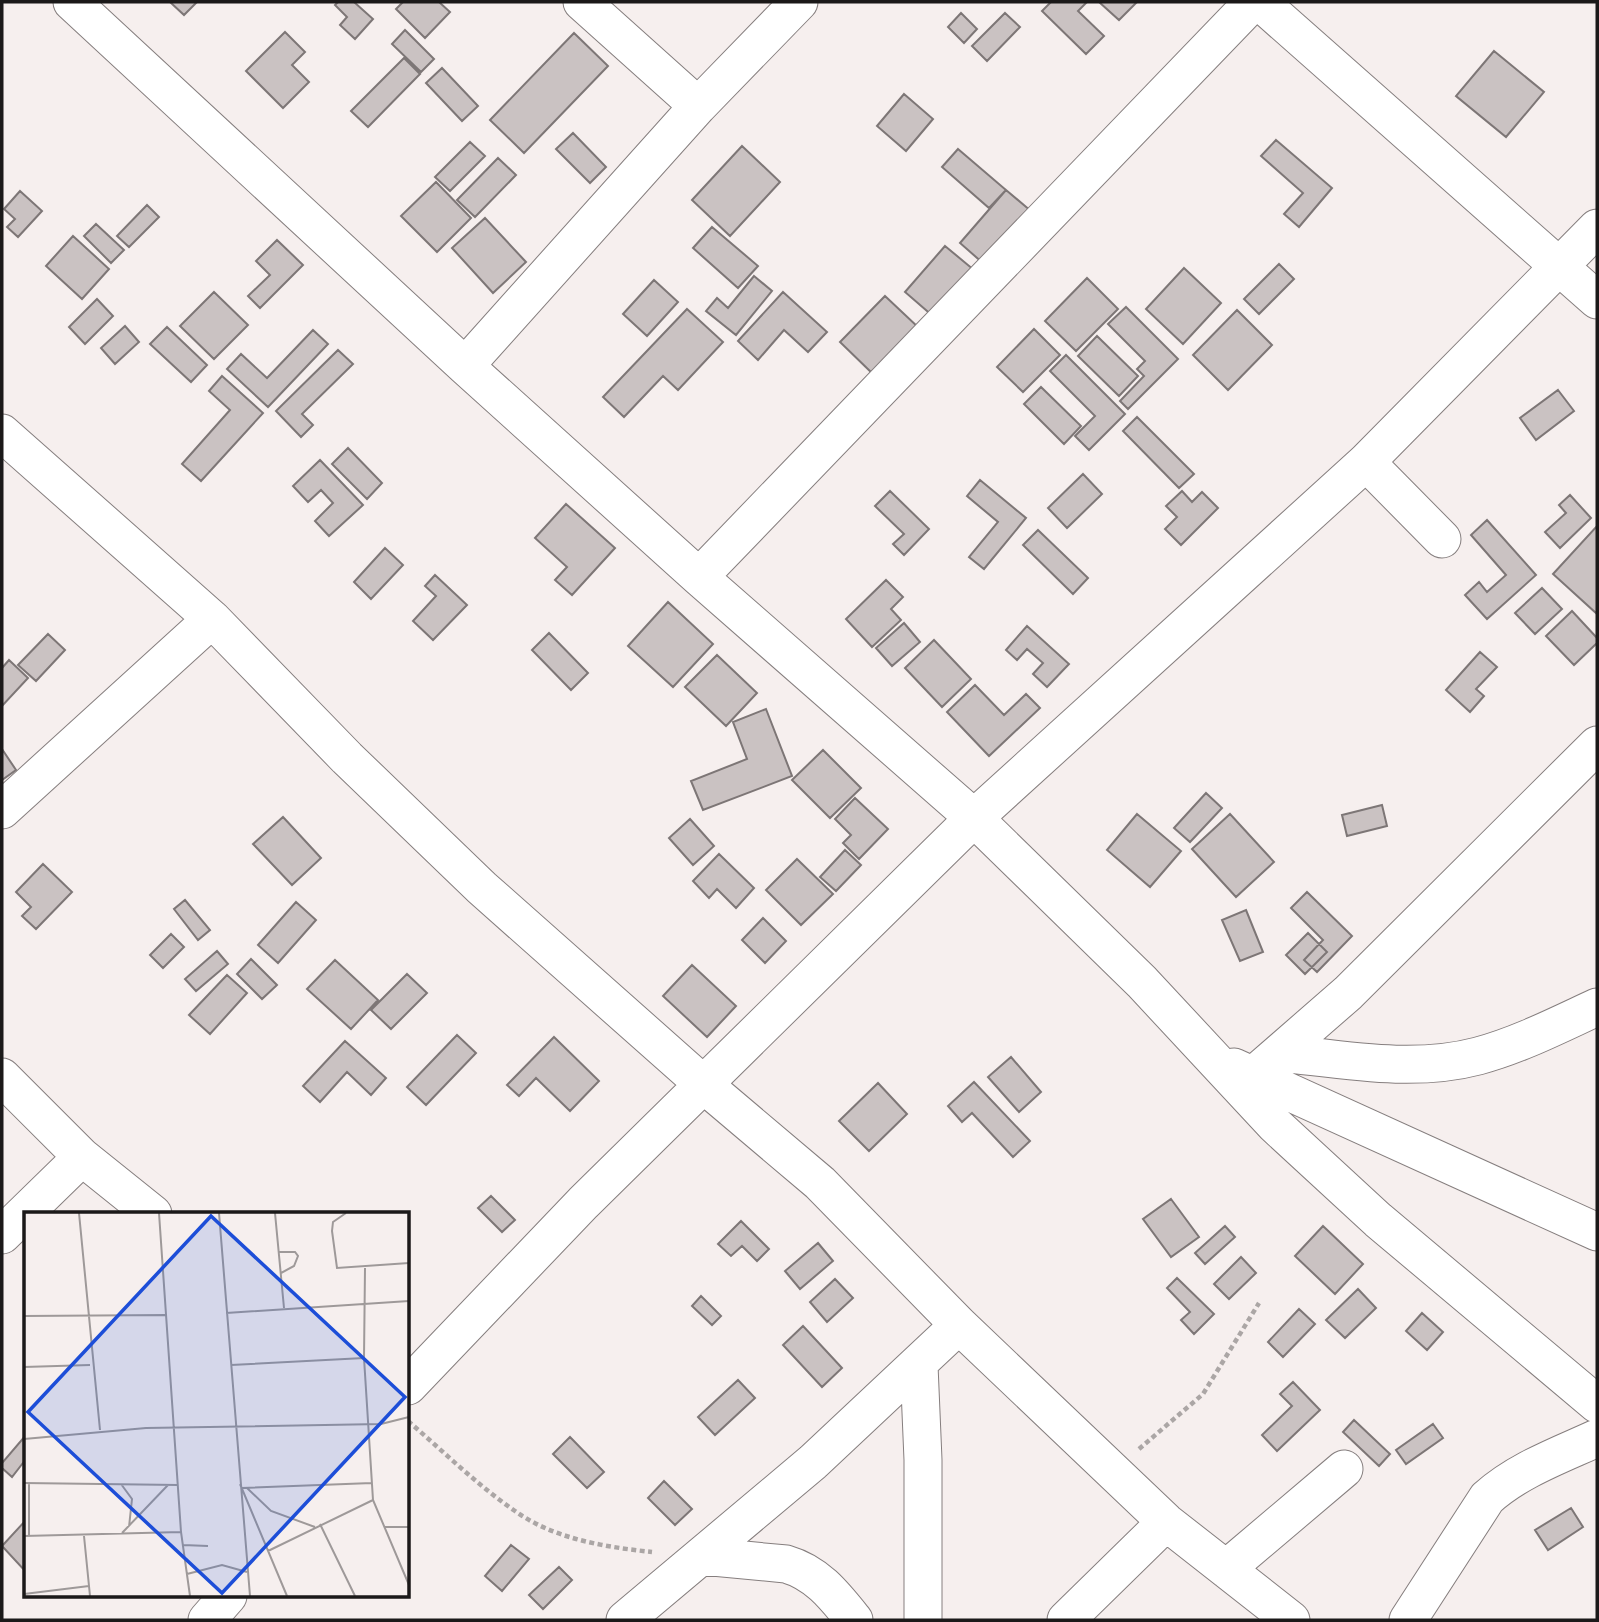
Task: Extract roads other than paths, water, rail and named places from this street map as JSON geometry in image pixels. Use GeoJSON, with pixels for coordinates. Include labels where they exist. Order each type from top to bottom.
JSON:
{"type":"FeatureCollection","features":[{"type":"Feature","properties":{"kind":"street"},"geometry":{"type":"LineString","coordinates":[[72,2],[465,366],[699,577],[974,818],[1142,982],[1275,1125],[1378,1220],[1597,1404]]}},
{"type":"Feature","properties":{"kind":"street"},"geometry":{"type":"LineString","coordinates":[[582,2],[698,106]]}},
{"type":"Feature","properties":{"kind":"street"},"geometry":{"type":"LineString","coordinates":[[465,366],[698,106],[799,2]]}},
{"type":"Feature","properties":{"kind":"street"},"geometry":{"type":"LineString","coordinates":[[699,577],[1253,2]]}},
{"type":"Feature","properties":{"kind":"street"},"geometry":{"type":"LineString","coordinates":[[1260,2],[1561,265],[1597,300]]}},
{"type":"Feature","properties":{"kind":"street"},"geometry":{"type":"LineString","coordinates":[[410,1384],[703,1084],[974,818],[1366,462],[1597,228]]}},
{"type":"Feature","properties":{"kind":"street"},"geometry":{"type":"LineString","coordinates":[[2,433],[212,619],[347,758],[482,888],[703,1084],[820,1183],[959,1325],[1111,1472],[1166,1522],[1291,1620]]}},
{"type":"Feature","properties":{"kind":"street"},"geometry":{"type":"LineString","coordinates":[[1366,462],[1442,539]]}},
{"type":"Feature","properties":{"kind":"street"},"geometry":{"type":"LineString","coordinates":[[2,810],[212,619]]}},
{"type":"Feature","properties":{"kind":"street"},"geometry":{"type":"LineString","coordinates":[[1268,1063],[1348,993],[1597,745]]}},
{"type":"Feature","properties":{"kind":"street"},"geometry":{"type":"LineString","coordinates":[[1214,1060],[1407,1065],[1448,1062],[1516,1043],[1597,1007]]}},
{"type":"Feature","properties":{"kind":"street"},"geometry":{"type":"LineString","coordinates":[[1268,1063],[1597,1232]]}},
{"type":"Feature","properties":{"kind":"street"},"geometry":{"type":"LineString","coordinates":[[2,1077],[82,1157],[151,1212]]}},
{"type":"Feature","properties":{"kind":"street"},"geometry":{"type":"LineString","coordinates":[[26,1212],[82,1157]]}},
{"type":"Feature","properties":{"kind":"street"},"geometry":{"type":"LineString","coordinates":[[2,1235],[24,1214]]}},
{"type":"Feature","properties":{"kind":"street"},"geometry":{"type":"LineString","coordinates":[[625,1620],[702,1556],[919,1365],[959,1325]]}},
{"type":"Feature","properties":{"kind":"street"},"geometry":{"type":"LineString","coordinates":[[919,1365],[923,1460],[923,1620]]}},
{"type":"Feature","properties":{"kind":"street"},"geometry":{"type":"LineString","coordinates":[[1408,1620],[1488,1498],[1499,1487],[1542,1462],[1597,1438]]}},
{"type":"Feature","properties":{"kind":"street"},"geometry":{"type":"LineString","coordinates":[[1226,1569],[1344,1469]]}},
{"type":"Feature","properties":{"kind":"street"},"geometry":{"type":"LineString","coordinates":[[1066,1620],[1166,1522]]}},
{"type":"Feature","properties":{"kind":"street"},"geometry":{"type":"LineString","coordinates":[[702,1556],[799,1568],[813,1575],[854,1620]]}},
{"type":"Feature","properties":{"kind":"street"},"geometry":{"type":"LineString","coordinates":[[207,1620],[226,1598]]}}]}
